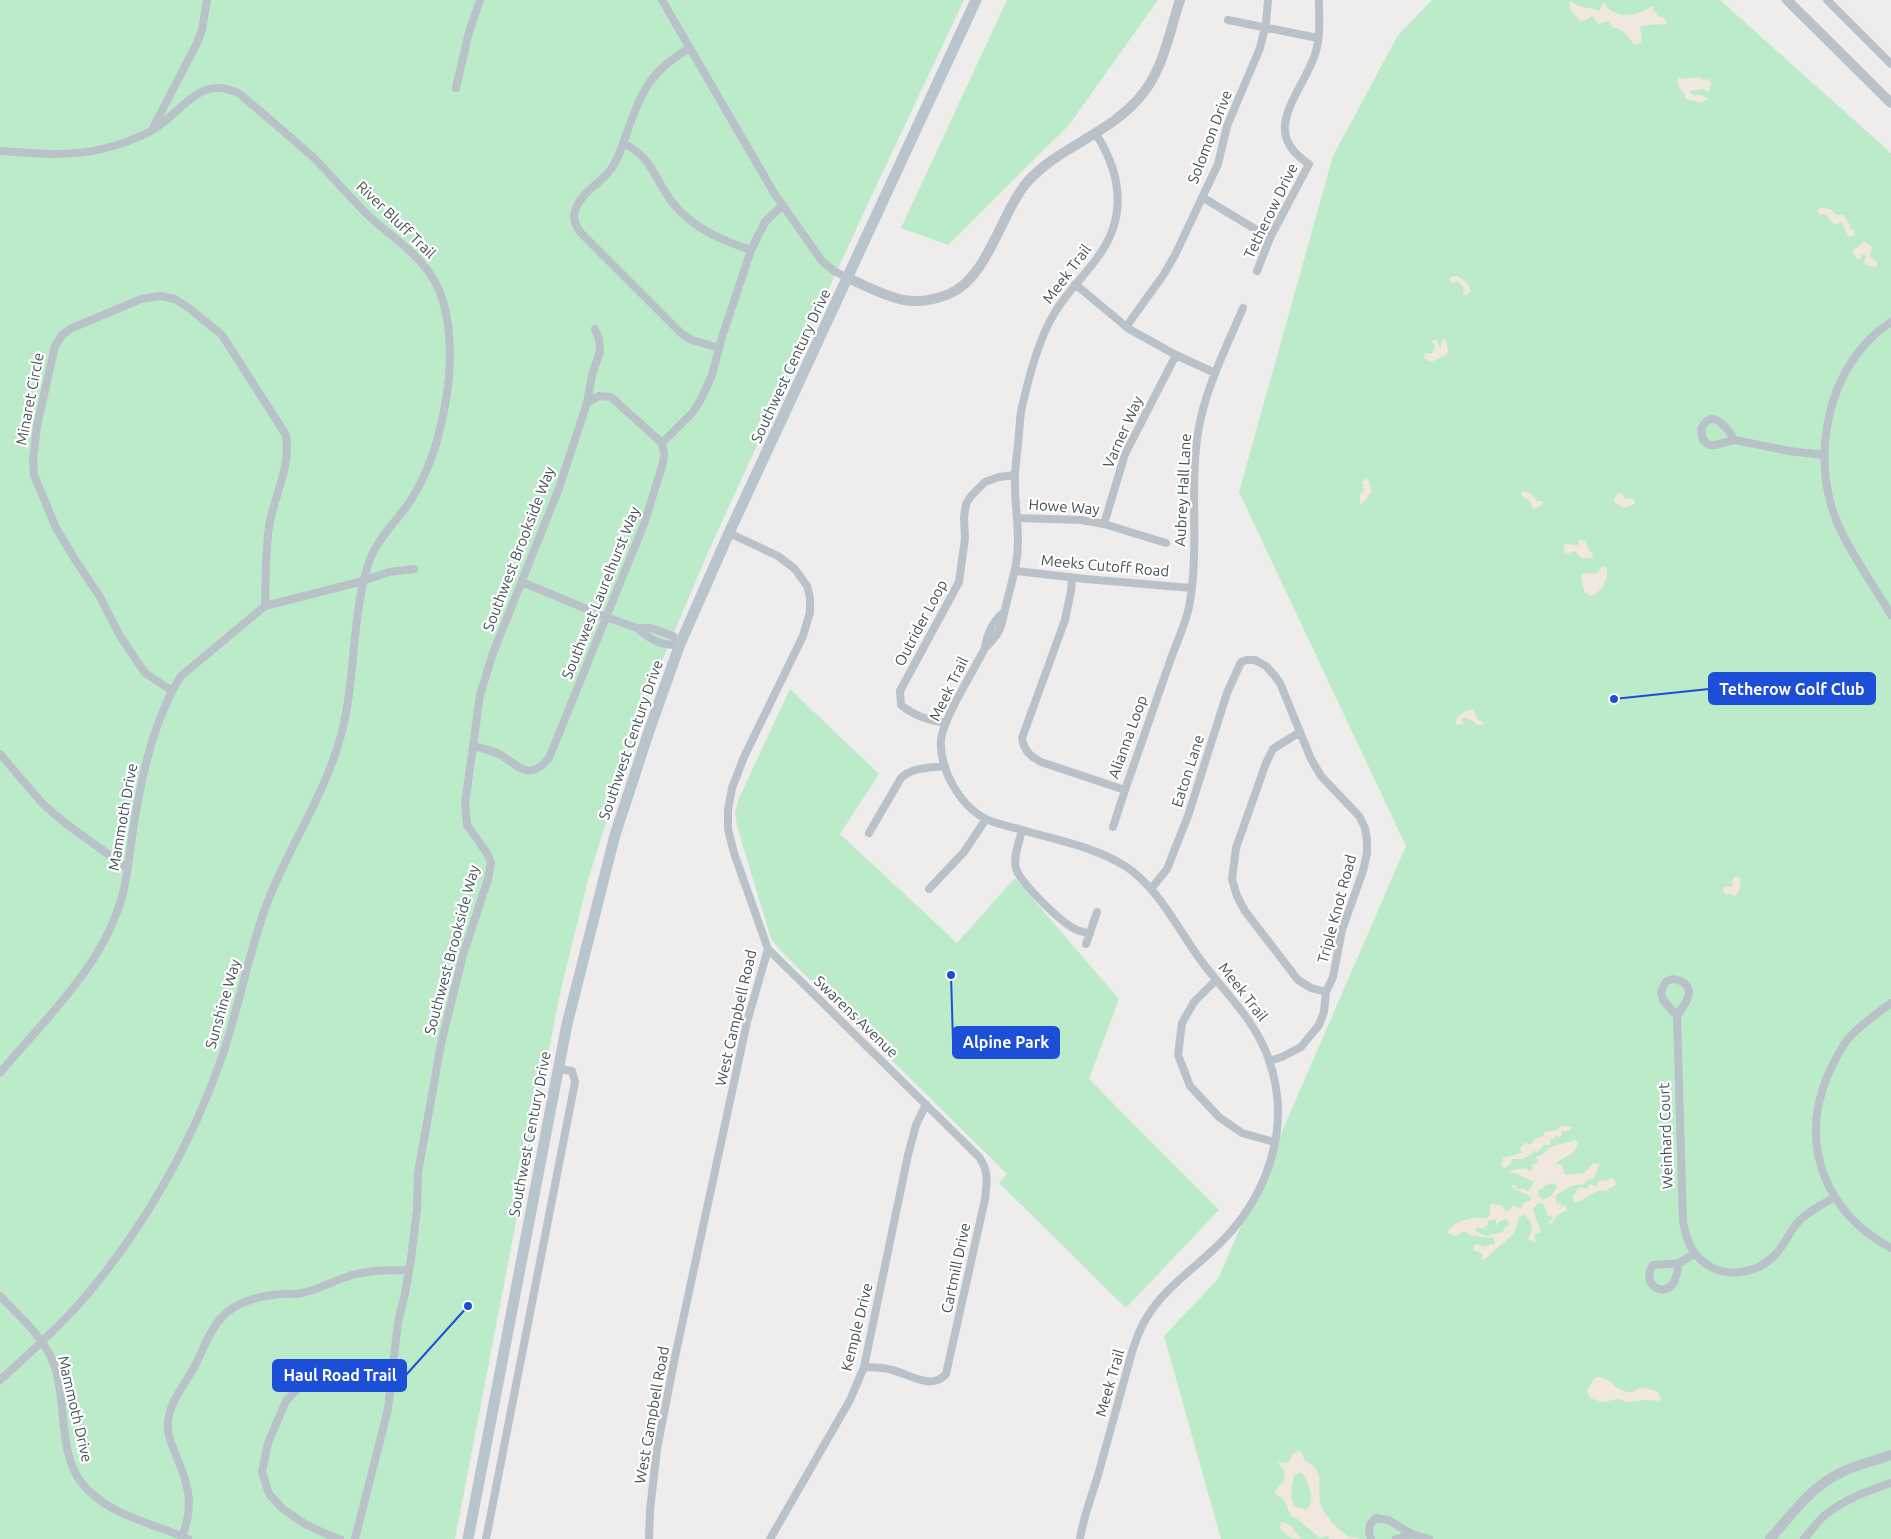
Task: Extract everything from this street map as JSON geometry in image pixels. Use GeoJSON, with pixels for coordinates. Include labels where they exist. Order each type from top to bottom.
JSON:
{"type":"FeatureCollection","features":[{"type":"Feature","properties":{"kind":"main road","name":"Southwest Century Drive"},"geometry":{"type":"LineString","coordinates":[[468,1539],[558,1069],[579,974],[614,835],[648,731],[680,644],[729,533],[976,0]]}},
{"type":"Feature","properties":{"kind":"street"},"geometry":{"type":"LineString","coordinates":[[152,130],[197,43],[202,30],[207,0]]}},
{"type":"Feature","properties":{"kind":"street"},"geometry":{"type":"LineString","coordinates":[[456,88],[469,32],[480,0]]}},
{"type":"Feature","properties":{"kind":"street"},"geometry":{"type":"LineString","coordinates":[[662,0],[763,177],[822,261],[834,271],[880,293],[908,301],[927,301],[950,294],[965,283],[981,265],[1000,227],[1028,182],[1049,163],[1096,134],[1129,109],[1145,91],[1156,72],[1180,0]]}},
{"type":"Feature","properties":{"kind":"street","name":"Solomon Drive"},"geometry":{"type":"LineString","coordinates":[[1126,327],[1171,261],[1218,164],[1227,126],[1250,73],[1265,27],[1268,0]]}},
{"type":"Feature","properties":{"kind":"street","name":"Tetherow Drive"},"geometry":{"type":"LineString","coordinates":[[1257,271],[1270,238],[1309,164],[1292,150],[1284,130],[1285,118],[1315,56],[1318,38],[1319,0]]}},
{"type":"Feature","properties":{"kind":"street"},"geometry":{"type":"LineString","coordinates":[[1787,0],[1891,103]]}},
{"type":"Feature","properties":{"kind":"street"},"geometry":{"type":"LineString","coordinates":[[1827,0],[1891,64]]}},
{"type":"Feature","properties":{"kind":"street"},"geometry":{"type":"LineString","coordinates":[[1228,20],[1318,38]]}},
{"type":"Feature","properties":{"kind":"street"},"geometry":{"type":"LineString","coordinates":[[690,48],[671,59],[653,77],[637,105],[612,168],[576,207],[574,218],[576,226],[672,326],[692,340],[719,348]]}},
{"type":"Feature","properties":{"kind":"street","name":"River Bluff Trail"},"geometry":{"type":"LineString","coordinates":[[0,151],[58,154],[98,150],[126,142],[152,130],[201,92],[216,87],[228,88],[240,94],[313,157],[369,216],[415,255],[428,270],[436,282],[444,307],[449,338],[448,373],[440,429],[418,487],[408,504],[379,542],[370,559],[363,582]]}},
{"type":"Feature","properties":{"kind":"street","name":"Meek Trail"},"geometry":{"type":"LineString","coordinates":[[1080,1539],[1133,1351],[1146,1319],[1165,1292],[1238,1225],[1254,1201],[1267,1172],[1278,1115],[1277,1093],[1269,1061],[1259,1036],[1240,1008],[1182,935],[1163,904],[1143,879],[1097,851],[986,819],[967,805],[957,793],[945,766],[941,740],[946,724],[985,648],[987,635],[991,627],[1004,612],[1016,571],[1018,543],[1015,475],[1022,405],[1036,357],[1052,316],[1064,296],[1106,245],[1113,231],[1118,205],[1117,182],[1110,157],[1096,134]]}},
{"type":"Feature","properties":{"kind":"street"},"geometry":{"type":"LineString","coordinates":[[623,143],[636,150],[650,164],[672,202],[692,221],[720,239],[751,250]]}},
{"type":"Feature","properties":{"kind":"street"},"geometry":{"type":"LineString","coordinates":[[1202,197],[1270,238]]}},
{"type":"Feature","properties":{"kind":"street"},"geometry":{"type":"LineString","coordinates":[[587,403],[599,396],[611,396],[662,443],[693,412],[712,375],[751,250],[766,222],[783,205]]}},
{"type":"Feature","properties":{"kind":"street"},"geometry":{"type":"LineString","coordinates":[[1075,284],[1126,327],[1176,355],[1215,373]]}},
{"type":"Feature","properties":{"kind":"street","name":"Minaret Circle"},"geometry":{"type":"LineString","coordinates":[[172,690],[145,673],[120,636],[100,597],[56,528],[34,475],[33,459],[36,426],[55,346],[62,336],[72,328],[141,299],[160,296],[175,299],[222,335],[286,435],[289,448],[270,521],[265,606]]}},
{"type":"Feature","properties":{"kind":"street","name":"Aubrey Hall Lane"},"geometry":{"type":"LineString","coordinates":[[1194,562],[1196,517],[1194,470],[1198,432],[1205,402],[1215,373],[1243,308]]}},
{"type":"Feature","properties":{"kind":"street"},"geometry":{"type":"LineString","coordinates":[[1891,322],[1873,335],[1855,356],[1829,411],[1824,455],[1826,481],[1831,506],[1839,525],[1891,615]]}},
{"type":"Feature","properties":{"kind":"street","name":"Southwest Brookside Way"},"geometry":{"type":"LineString","coordinates":[[355,1539],[388,1409],[398,1322],[409,1270],[417,1209],[418,1173],[441,1044],[462,955],[488,879],[491,863],[487,853],[467,825],[465,804],[475,724],[485,675],[559,488],[587,403],[592,375],[600,351],[600,339],[595,329]]}},
{"type":"Feature","properties":{"kind":"street","name":"Varner Way"},"geometry":{"type":"LineString","coordinates":[[1104,524],[1125,454],[1176,355]]}},
{"type":"Feature","properties":{"kind":"street"},"geometry":{"type":"LineString","coordinates":[[1735,440],[1718,420],[1711,419],[1706,421],[1701,429],[1703,440],[1709,444],[1720,444],[1735,440],[1789,451],[1824,455]]}},
{"type":"Feature","properties":{"kind":"street","name":"Southwest Laurelhurst Way"},"geometry":{"type":"LineString","coordinates":[[472,746],[487,749],[501,755],[526,771],[533,771],[549,758],[644,524],[658,484],[664,453],[662,443]]}},
{"type":"Feature","properties":{"kind":"street","name":"Outrider Loop"},"geometry":{"type":"LineString","coordinates":[[946,724],[907,710],[901,705],[900,691],[959,582],[965,538],[964,517],[966,504],[985,482],[998,477],[1015,475]]}},
{"type":"Feature","properties":{"kind":"street","name":"Howe Way"},"geometry":{"type":"LineString","coordinates":[[1017,518],[1080,520],[1104,524],[1166,543]]}},
{"type":"Feature","properties":{"kind":"street","name":"West Campbell Road"},"geometry":{"type":"LineString","coordinates":[[649,1539],[650,1510],[657,1448],[747,1022],[768,949],[734,853],[728,829],[728,810],[732,788],[744,757],[803,636],[810,612],[810,598],[807,586],[795,569],[778,556],[729,533]]}},
{"type":"Feature","properties":{"kind":"street","name":"Alianna Loop"},"geometry":{"type":"LineString","coordinates":[[1072,578],[1064,620],[1022,738],[1023,748],[1031,757],[1041,762],[1125,790],[1188,609],[1194,562]]}},
{"type":"Feature","properties":{"kind":"street","name":"Mammoth Drive"},"geometry":{"type":"LineString","coordinates":[[0,1073],[67,996],[96,954],[118,907],[123,893],[143,771],[172,690],[181,676],[265,606],[363,582],[389,572],[414,569]]}},
{"type":"Feature","properties":{"kind":"street","name":"Meeks Cutoff Road"},"geometry":{"type":"LineString","coordinates":[[1016,571],[1072,578],[1191,588]]}},
{"type":"Feature","properties":{"kind":"street","name":"Sunshine Way"},"geometry":{"type":"LineString","coordinates":[[0,1380],[84,1298],[107,1269],[149,1208],[171,1171],[200,1114],[222,1056],[262,919],[274,885],[310,814],[334,758],[346,714],[363,582]]}},
{"type":"Feature","properties":{"kind":"street"},"geometry":{"type":"LineString","coordinates":[[522,582],[637,628],[647,638],[668,646],[680,644]]}},
{"type":"Feature","properties":{"kind":"street","name":"Triple Knot Road"},"geometry":{"type":"LineString","coordinates":[[1247,660],[1255,660],[1266,666],[1280,683],[1311,759],[1321,776],[1359,816],[1365,828],[1367,840],[1367,853],[1363,871],[1342,930],[1333,978],[1326,992],[1324,1012],[1319,1025],[1301,1047],[1282,1057],[1269,1061]]}},
{"type":"Feature","properties":{"kind":"street","name":"Eaton Lane"},"geometry":{"type":"LineString","coordinates":[[1151,889],[1167,869],[1188,816],[1227,693],[1241,662],[1247,660]]}},
{"type":"Feature","properties":{"kind":"street"},"geometry":{"type":"LineString","coordinates":[[1300,732],[1273,750],[1266,763],[1236,848],[1232,879],[1237,896],[1245,911],[1298,980],[1311,988],[1326,992]]}},
{"type":"Feature","properties":{"kind":"street"},"geometry":{"type":"LineString","coordinates":[[0,754],[43,804],[65,823],[127,868]]}},
{"type":"Feature","properties":{"kind":"street"},"geometry":{"type":"LineString","coordinates":[[869,833],[905,774],[912,770],[945,766]]}},
{"type":"Feature","properties":{"kind":"street"},"geometry":{"type":"LineString","coordinates":[[1113,827],[1125,790]]}},
{"type":"Feature","properties":{"kind":"street"},"geometry":{"type":"LineString","coordinates":[[929,889],[964,852],[986,819]]}},
{"type":"Feature","properties":{"kind":"street"},"geometry":{"type":"LineString","coordinates":[[1022,830],[1015,868],[1021,879],[1061,920],[1074,929],[1090,934]]}},
{"type":"Feature","properties":{"kind":"street"},"geometry":{"type":"LineString","coordinates":[[1086,944],[1098,912]]}},
{"type":"Feature","properties":{"kind":"street","name":"Swarens Avenue"},"geometry":{"type":"LineString","coordinates":[[768,949],[926,1104]]}},
{"type":"Feature","properties":{"kind":"street","name":"Weinhard Court"},"geometry":{"type":"LineString","coordinates":[[1676,1016],[1663,1000],[1661,993],[1667,982],[1673,979],[1685,984],[1688,990],[1687,998],[1676,1016],[1683,1222],[1685,1234],[1694,1254]]}},
{"type":"Feature","properties":{"kind":"street"},"geometry":{"type":"LineString","coordinates":[[1216,980],[1194,1002],[1182,1024],[1178,1055],[1190,1086],[1219,1117],[1242,1133],[1274,1142]]}},
{"type":"Feature","properties":{"kind":"street"},"geometry":{"type":"LineString","coordinates":[[1891,1004],[1866,1022],[1848,1039],[1838,1054],[1824,1085],[1816,1119],[1819,1159],[1824,1176],[1835,1197],[1851,1218],[1872,1237],[1891,1248]]}},
{"type":"Feature","properties":{"kind":"street"},"geometry":{"type":"LineString","coordinates":[[486,1539],[575,1082],[572,1072],[558,1069]]}},
{"type":"Feature","properties":{"kind":"street","name":"Kemple Drive"},"geometry":{"type":"LineString","coordinates":[[770,1539],[850,1400],[864,1367],[908,1154],[916,1125],[926,1104]]}},
{"type":"Feature","properties":{"kind":"street","name":"Cartmill Drive"},"geometry":{"type":"LineString","coordinates":[[864,1367],[890,1369],[915,1379],[936,1382],[942,1379],[949,1367],[975,1239],[986,1199],[988,1175],[979,1157],[926,1104]]}},
{"type":"Feature","properties":{"kind":"street"},"geometry":{"type":"LineString","coordinates":[[1679,1262],[1676,1279],[1671,1286],[1659,1289],[1652,1285],[1649,1280],[1649,1273],[1653,1265],[1679,1262],[1694,1254],[1701,1262],[1716,1269],[1736,1273],[1752,1270],[1765,1264],[1774,1256],[1801,1219],[1835,1197]]}},
{"type":"Feature","properties":{"kind":"street"},"geometry":{"type":"LineString","coordinates":[[184,1538],[189,1503],[188,1486],[168,1431],[168,1418],[174,1399],[195,1365],[210,1333],[224,1314],[243,1303],[264,1296],[302,1294],[350,1276],[376,1271],[409,1270]]}},
{"type":"Feature","properties":{"kind":"street","name":"Mammoth Drive"},"geometry":{"type":"LineString","coordinates":[[0,1296],[42,1341],[54,1365],[70,1460],[81,1482],[113,1509],[184,1538]]}},
{"type":"Feature","properties":{"kind":"street"},"geometry":{"type":"LineString","coordinates":[[340,1539],[306,1524],[283,1509],[269,1494],[262,1472],[268,1443],[286,1401],[310,1376],[350,1366],[393,1365]]}},
{"type":"Feature","properties":{"kind":"street"},"geometry":{"type":"LineString","coordinates":[[1770,1539],[1807,1497],[1825,1482],[1840,1473],[1891,1455]]}},
{"type":"Feature","properties":{"kind":"street"},"geometry":{"type":"LineString","coordinates":[[1804,1539],[1824,1516],[1843,1503],[1863,1492],[1891,1483]]}},
{"type":"Feature","properties":{"kind":"street"},"geometry":{"type":"LineString","coordinates":[[1372,1539],[1369,1532],[1370,1524],[1376,1518],[1388,1520],[1412,1534],[1429,1539]]}},
{"type":"Feature","properties":{"kind":"street"},"geometry":{"type":"LineString","coordinates":[[1396,1539],[1412,1534]]}},
{"type":"Feature","properties":{"kind":"green space"},"geometry":{"type":"Polygon","coordinates":[[[0,0],[964,0],[870,199],[709,550],[653,682],[623,768],[588,880],[560,993],[455,1539],[0,1539],[0,0]]]}},
{"type":"Feature","properties":{"kind":"green space"},"geometry":{"type":"Polygon","coordinates":[[[1007,0],[1158,0],[1069,125],[948,245],[901,228],[1007,0]]]}},
{"type":"Feature","properties":{"kind":"green space"},"geometry":{"type":"Polygon","coordinates":[[[1432,0],[1720,0],[1891,153],[1891,1539],[1221,1539],[1164,1336],[1218,1279],[1406,846],[1239,492],[1333,156],[1398,35],[1432,0]]]}},
{"type":"Feature","properties":{"kind":"green space"},"geometry":{"type":"Polygon","coordinates":[[[790,689],[879,774],[840,834],[957,943],[1015,878],[1119,999],[1089,1079],[1219,1210],[1126,1308],[999,1183],[1007,1174],[771,939],[737,826],[735,812],[739,798],[790,689]]]}},
{"type":"Feature","properties":{"kind":"sand"},"geometry":{"type":"Polygon","coordinates":[[[1571,1],[1582,7],[1599,11],[1604,2],[1613,12],[1626,15],[1640,13],[1651,6],[1654,7],[1653,11],[1658,16],[1664,18],[1667,22],[1665,25],[1656,24],[1640,27],[1641,42],[1635,45],[1622,30],[1613,28],[1608,21],[1598,24],[1592,16],[1585,21],[1580,21],[1571,11],[1569,2],[1571,1]]]}},
{"type":"Feature","properties":{"kind":"sand"},"geometry":{"type":"Polygon","coordinates":[[[1699,77],[1704,80],[1709,79],[1712,83],[1710,92],[1702,89],[1689,91],[1693,95],[1700,95],[1709,99],[1701,103],[1686,99],[1684,96],[1686,95],[1678,85],[1679,78],[1699,77]]]}},
{"type":"Feature","properties":{"kind":"sand"},"geometry":{"type":"Polygon","coordinates":[[[1820,208],[1831,209],[1836,215],[1843,215],[1850,224],[1850,229],[1855,230],[1854,236],[1848,236],[1842,222],[1834,224],[1825,214],[1819,214],[1817,211],[1820,208]]]}},
{"type":"Feature","properties":{"kind":"sand"},"geometry":{"type":"Polygon","coordinates":[[[1865,242],[1872,247],[1870,257],[1878,263],[1876,267],[1864,263],[1866,256],[1862,254],[1860,259],[1857,259],[1852,252],[1853,249],[1865,242]]]}},
{"type":"Feature","properties":{"kind":"sand"},"geometry":{"type":"Polygon","coordinates":[[[1452,276],[1464,280],[1468,285],[1471,291],[1467,295],[1463,295],[1464,288],[1458,281],[1451,283],[1449,279],[1452,276]]]}},
{"type":"Feature","properties":{"kind":"sand"},"geometry":{"type":"Polygon","coordinates":[[[1443,338],[1447,341],[1449,350],[1446,355],[1431,362],[1424,358],[1425,353],[1432,354],[1435,347],[1432,342],[1433,340],[1437,340],[1440,348],[1443,338]]]}},
{"type":"Feature","properties":{"kind":"sand"},"geometry":{"type":"Polygon","coordinates":[[[1365,478],[1369,481],[1371,492],[1364,502],[1360,504],[1360,494],[1364,491],[1362,483],[1365,478]]]}},
{"type":"Feature","properties":{"kind":"sand"},"geometry":{"type":"Polygon","coordinates":[[[1522,491],[1530,493],[1537,501],[1542,501],[1543,504],[1534,509],[1532,508],[1531,502],[1521,495],[1522,491]]]}},
{"type":"Feature","properties":{"kind":"sand"},"geometry":{"type":"Polygon","coordinates":[[[1621,493],[1625,499],[1634,499],[1635,504],[1623,508],[1615,504],[1614,498],[1617,494],[1621,493]]]}},
{"type":"Feature","properties":{"kind":"sand"},"geometry":{"type":"Polygon","coordinates":[[[1579,539],[1586,541],[1588,549],[1593,554],[1592,558],[1581,558],[1575,551],[1566,554],[1564,544],[1579,545],[1579,539]]]}},
{"type":"Feature","properties":{"kind":"sand"},"geometry":{"type":"Polygon","coordinates":[[[1602,566],[1607,568],[1605,582],[1598,592],[1590,596],[1584,592],[1581,576],[1584,573],[1596,574],[1602,566]]]}},
{"type":"Feature","properties":{"kind":"sand"},"geometry":{"type":"Polygon","coordinates":[[[1470,709],[1474,711],[1478,720],[1483,721],[1482,725],[1477,725],[1464,717],[1462,725],[1456,724],[1458,717],[1470,709]]]}},
{"type":"Feature","properties":{"kind":"sand"},"geometry":{"type":"Polygon","coordinates":[[[1738,876],[1740,878],[1740,885],[1737,894],[1735,896],[1725,894],[1724,887],[1732,887],[1733,878],[1738,876]]]}},
{"type":"Feature","properties":{"kind":"sand"},"geometry":{"type":"Polygon","coordinates":[[[1561,1126],[1573,1127],[1568,1131],[1562,1131],[1560,1138],[1555,1135],[1554,1139],[1550,1138],[1550,1145],[1544,1145],[1538,1152],[1533,1151],[1532,1154],[1522,1159],[1512,1159],[1511,1163],[1505,1168],[1501,1166],[1503,1158],[1522,1153],[1520,1148],[1525,1143],[1531,1144],[1536,1138],[1542,1137],[1545,1132],[1557,1130],[1561,1126]]]}},
{"type":"Feature","properties":{"kind":"sand"},"geometry":{"type":"Polygon","coordinates":[[[1575,1140],[1578,1144],[1570,1155],[1556,1164],[1562,1165],[1565,1175],[1584,1173],[1594,1163],[1600,1164],[1594,1178],[1587,1180],[1585,1184],[1571,1186],[1556,1195],[1556,1204],[1560,1203],[1562,1207],[1565,1205],[1567,1210],[1557,1215],[1552,1223],[1549,1224],[1553,1218],[1551,1215],[1548,1216],[1543,1204],[1540,1202],[1536,1205],[1533,1210],[1541,1232],[1534,1235],[1536,1243],[1528,1239],[1532,1226],[1525,1214],[1519,1217],[1516,1228],[1511,1236],[1483,1260],[1481,1260],[1483,1254],[1473,1250],[1474,1245],[1479,1244],[1482,1247],[1494,1244],[1493,1238],[1472,1236],[1464,1231],[1456,1236],[1447,1233],[1451,1227],[1461,1221],[1488,1217],[1490,1215],[1490,1205],[1493,1203],[1495,1205],[1503,1205],[1506,1212],[1513,1205],[1521,1209],[1524,1202],[1530,1201],[1531,1197],[1515,1189],[1511,1185],[1515,1185],[1519,1190],[1523,1188],[1528,1192],[1534,1182],[1508,1172],[1526,1168],[1529,1171],[1532,1170],[1532,1165],[1538,1163],[1536,1157],[1542,1155],[1550,1147],[1575,1140]],[[1554,1183],[1544,1186],[1539,1190],[1540,1198],[1543,1200],[1552,1195],[1557,1187],[1554,1183]],[[1505,1219],[1496,1226],[1496,1220],[1488,1221],[1488,1225],[1483,1229],[1477,1227],[1475,1231],[1486,1236],[1503,1232],[1509,1225],[1508,1220],[1505,1219]]]}},
{"type":"Feature","properties":{"kind":"sand"},"geometry":{"type":"Polygon","coordinates":[[[1612,1177],[1617,1184],[1606,1191],[1597,1191],[1578,1202],[1574,1202],[1573,1195],[1580,1187],[1587,1189],[1590,1184],[1596,1186],[1600,1180],[1608,1181],[1612,1177]]]}},
{"type":"Feature","properties":{"kind":"sand"},"geometry":{"type":"Polygon","coordinates":[[[1599,1377],[1627,1392],[1633,1392],[1641,1388],[1657,1391],[1661,1398],[1659,1401],[1626,1402],[1619,1399],[1602,1402],[1590,1398],[1587,1390],[1595,1378],[1599,1377]]]}},
{"type":"Feature","properties":{"kind":"sand"},"geometry":{"type":"Polygon","coordinates":[[[1300,1450],[1305,1461],[1317,1470],[1320,1482],[1320,1501],[1330,1520],[1348,1536],[1359,1539],[1329,1539],[1327,1536],[1320,1538],[1296,1518],[1292,1517],[1283,1499],[1274,1493],[1285,1479],[1284,1471],[1278,1462],[1288,1463],[1293,1454],[1300,1450]],[[1301,1473],[1295,1474],[1291,1494],[1294,1506],[1306,1510],[1311,1502],[1311,1498],[1305,1476],[1301,1473]]]}},
{"type":"Feature","properties":{"kind":"sand"},"geometry":{"type":"Polygon","coordinates":[[[1281,1522],[1290,1525],[1301,1539],[1291,1538],[1286,1534],[1280,1528],[1281,1522]]]}},
{"type":"Feature","properties":{"kind":"place","name":"Tetherow Golf Club"},"geometry":{"type":"Point","coordinates":[1614,699]}},
{"type":"Feature","properties":{"kind":"place","name":"Alpine Park"},"geometry":{"type":"Point","coordinates":[951,975]}},
{"type":"Feature","properties":{"kind":"place","name":"Haul Road Trail"},"geometry":{"type":"Point","coordinates":[468,1306]}}]}
